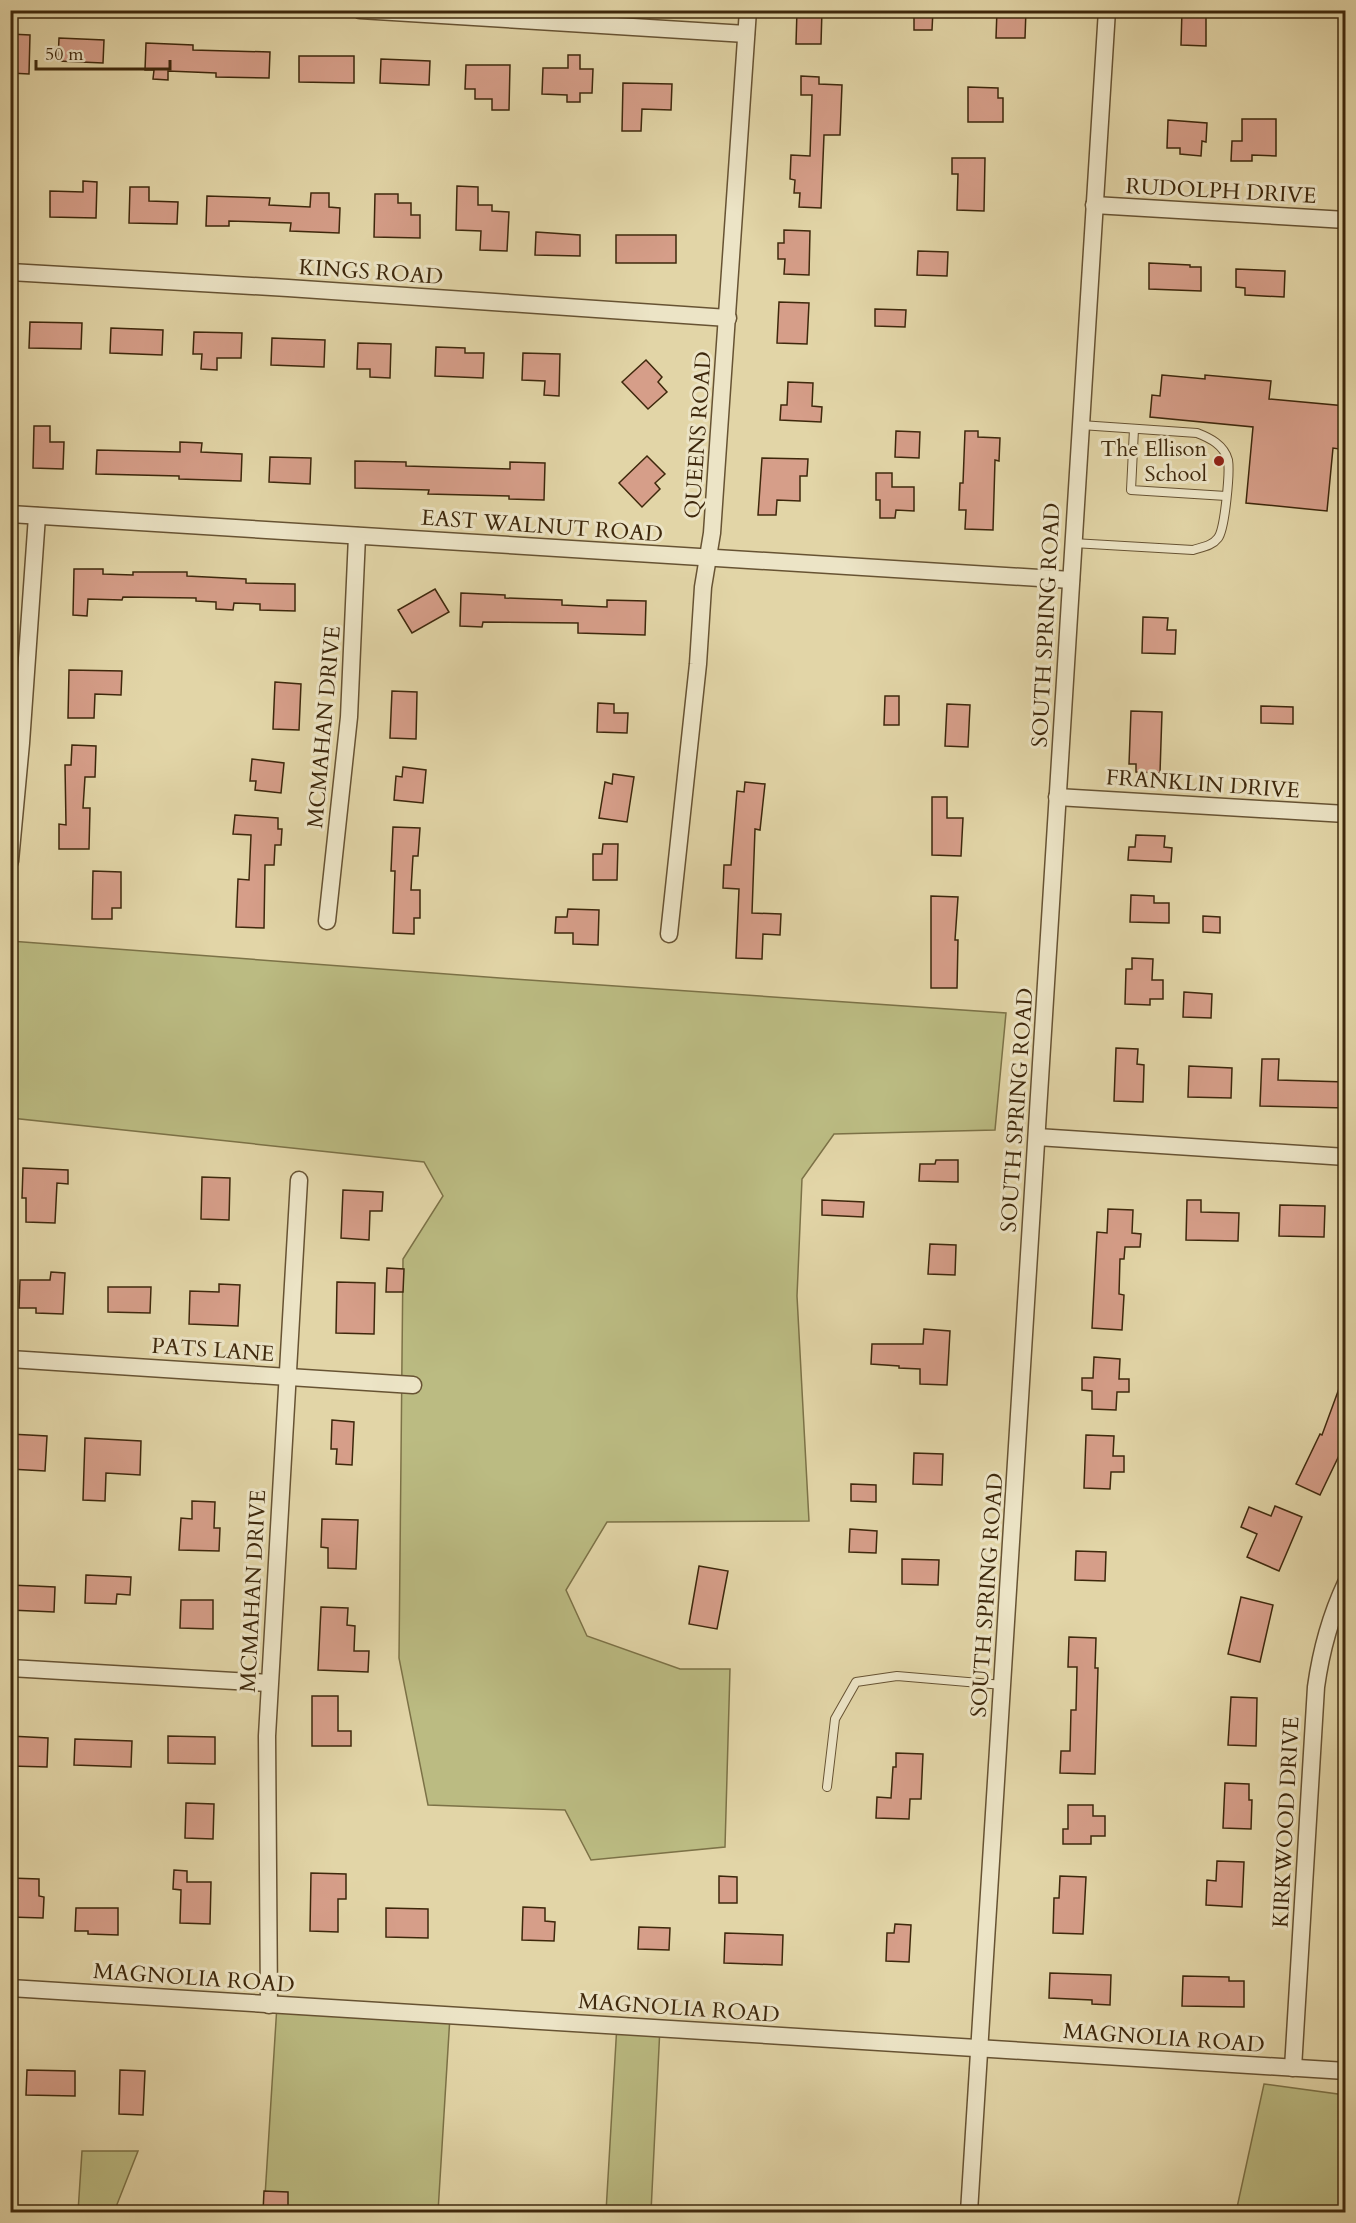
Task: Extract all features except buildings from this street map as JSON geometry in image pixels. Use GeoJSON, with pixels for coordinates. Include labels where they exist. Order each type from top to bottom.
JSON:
{"type":"FeatureCollection","features":[{"type":"Feature","properties":{"kind":"street"},"geometry":{"type":"LineString","coordinates":[[360,10],[746,34]]}},
{"type":"Feature","properties":{"kind":"street","name":"QUEENS ROAD"},"geometry":{"type":"LineString","coordinates":[[669,934],[698,664],[703,586],[712,532],[748,10]]}},
{"type":"Feature","properties":{"kind":"street","name":"SOUTH SPRING ROAD"},"geometry":{"type":"LineString","coordinates":[[969,2212],[1107,10]]}},
{"type":"Feature","properties":{"kind":"street","name":"RUDOLPH DRIVE"},"geometry":{"type":"LineString","coordinates":[[1094,205],[1346,220]]}},
{"type":"Feature","properties":{"kind":"street","name":"KINGS ROAD"},"geometry":{"type":"LineString","coordinates":[[10,272],[288,288],[728,318]]}},
{"type":"Feature","properties":{"kind":"street","name":"EAST WALNUT ROAD"},"geometry":{"type":"LineString","coordinates":[[10,514],[1071,580]]}},
{"type":"Feature","properties":{"kind":"street"},"geometry":{"type":"LineString","coordinates":[[10,861],[21,744],[37,516]]}},
{"type":"Feature","properties":{"kind":"street","name":"MCMAHAN DRIVE"},"geometry":{"type":"LineString","coordinates":[[327,921],[349,717],[357,536]]}},
{"type":"Feature","properties":{"kind":"street","name":"FRANKLIN DRIVE"},"geometry":{"type":"LineString","coordinates":[[1058,797],[1346,814]]}},
{"type":"Feature","properties":{"kind":"street"},"geometry":{"type":"LineString","coordinates":[[1037,1137],[1346,1157]]}},
{"type":"Feature","properties":{"kind":"street","name":"MCMAHAN DRIVE"},"geometry":{"type":"LineString","coordinates":[[269,2005],[267,1736],[299,1180]]}},
{"type":"Feature","properties":{"kind":"street","name":"PATS LANE"},"geometry":{"type":"LineString","coordinates":[[10,1359],[413,1384]]}},
{"type":"Feature","properties":{"kind":"street","name":"KIRKWOOD DRIVE"},"geometry":{"type":"LineString","coordinates":[[1293,2068],[1316,1687],[1335,1608],[1346,1583]]}},
{"type":"Feature","properties":{"kind":"street"},"geometry":{"type":"LineString","coordinates":[[10,1668],[269,1683]]}},
{"type":"Feature","properties":{"kind":"street","name":"MAGNOLIA ROAD"},"geometry":{"type":"LineString","coordinates":[[10,1988],[1346,2071]]}},
{"type":"Feature","properties":{"kind":"lane"},"geometry":{"type":"LineString","coordinates":[[1073,543],[1193,550],[1208,546],[1219,538],[1225,522],[1228,460],[1221,447],[1211,439],[1197,434],[1081,425]]}},
{"type":"Feature","properties":{"kind":"lane"},"geometry":{"type":"LineString","coordinates":[[1134,429],[1131,490],[1226,496]]}},
{"type":"Feature","properties":{"kind":"lane"},"geometry":{"type":"LineString","coordinates":[[826,1787],[835,1719],[856,1682],[897,1676],[1003,1685]]}},
{"type":"Feature","properties":{"kind":"green space"},"geometry":{"type":"Polygon","coordinates":[[[10,941],[1006,1013],[995,1130],[834,1134],[802,1179],[797,1296],[809,1521],[607,1522],[566,1590],[587,1636],[680,1669],[730,1669],[725,1847],[591,1860],[565,1810],[428,1805],[399,1658],[403,1259],[443,1196],[424,1162],[11,1118],[10,941]]]}},
{"type":"Feature","properties":{"kind":"green space"},"geometry":{"type":"Polygon","coordinates":[[[277,2005],[450,2016],[438,2212],[264,2212],[277,2005]]]}},
{"type":"Feature","properties":{"kind":"green space"},"geometry":{"type":"Polygon","coordinates":[[[617,2024],[660,2027],[651,2212],[606,2212],[617,2024]]]}},
{"type":"Feature","properties":{"kind":"green space"},"geometry":{"type":"Polygon","coordinates":[[[1264,2084],[1345,2095],[1345,2212],[1236,2212],[1264,2084]]]}},
{"type":"Feature","properties":{"kind":"green space"},"geometry":{"type":"Polygon","coordinates":[[[82,2151],[138,2151],[114,2212],[78,2212],[82,2151]]]}},
{"type":"Feature","properties":{"kind":"place","name":"The Ellison School"},"geometry":{"type":"Point","coordinates":[1219,461]}}]}
